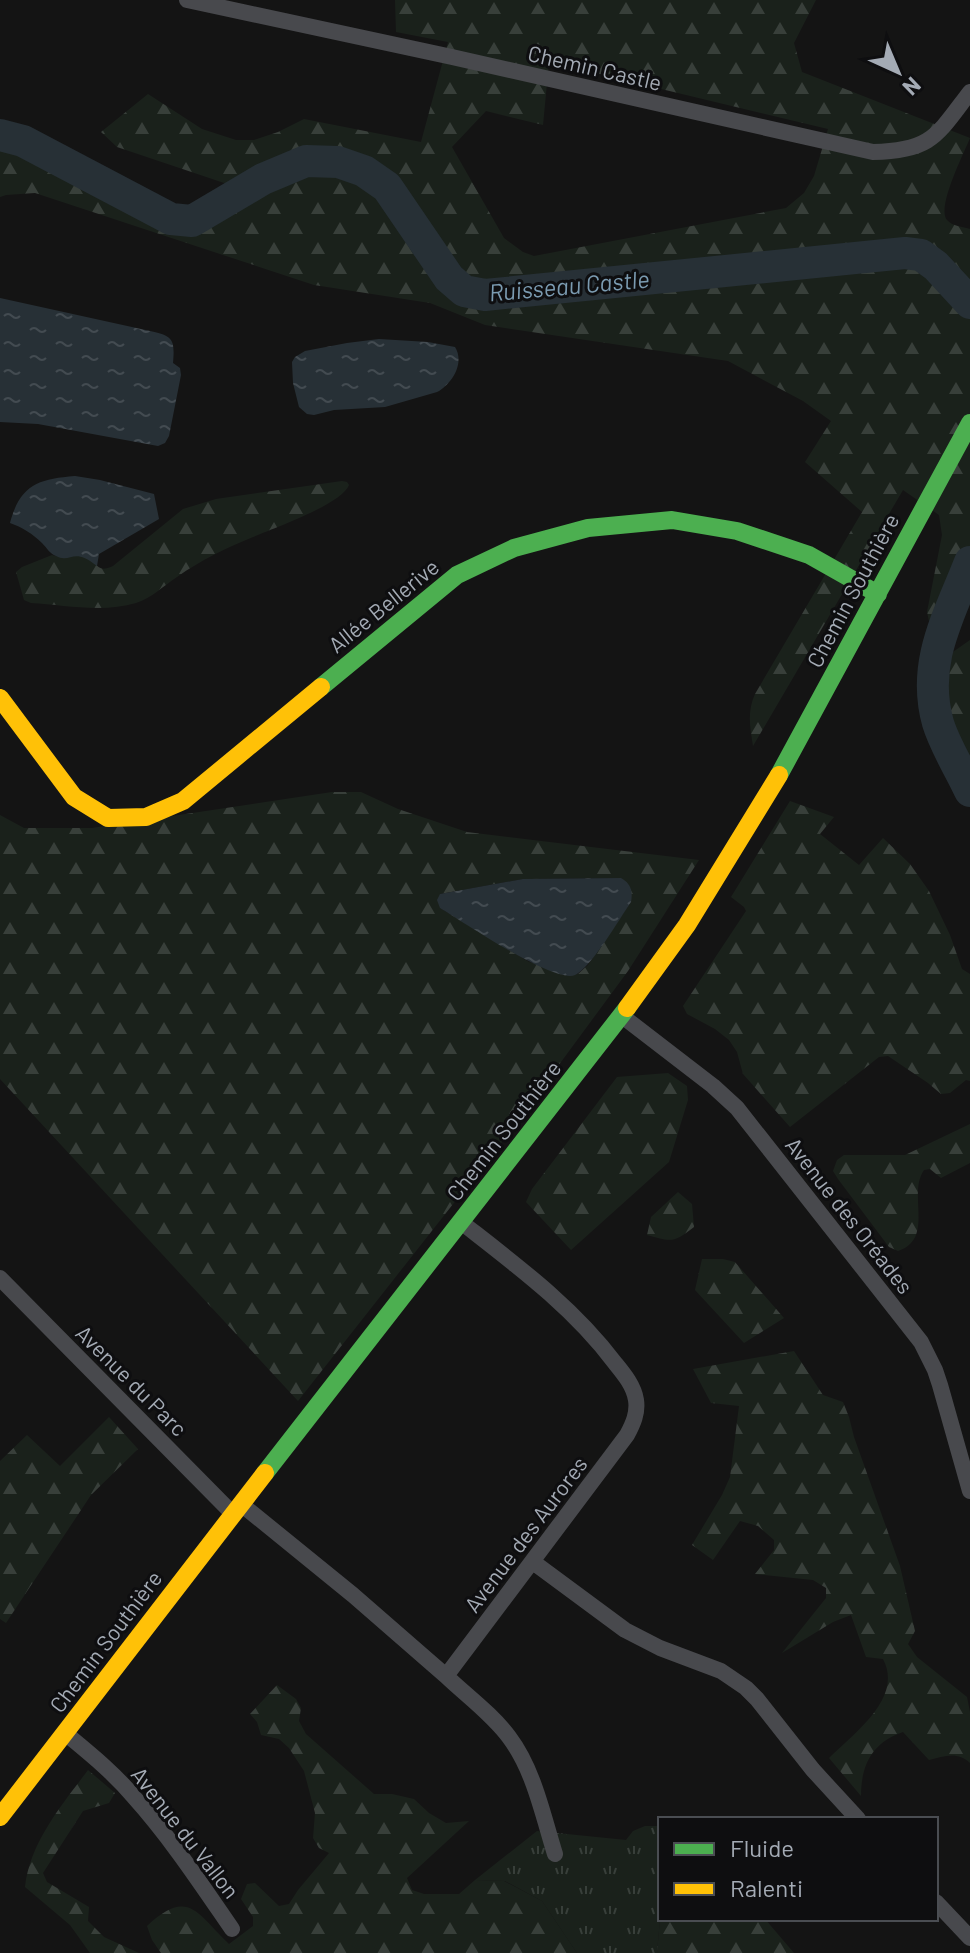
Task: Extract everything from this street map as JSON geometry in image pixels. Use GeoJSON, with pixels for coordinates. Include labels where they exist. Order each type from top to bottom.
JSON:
{"type":"FeatureCollection","features":[{"type":"Feature","properties":{"kind":"street","name":"Chemin Castle"},"geometry":{"type":"LineString","coordinates":[[187,0],[873,152],[913,148],[931,139],[944,128],[970,92]]}},
{"type":"Feature","properties":{"kind":"street","name":"Chemin Southière"},"geometry":{"type":"LineString","coordinates":[[0,1817],[622,1016],[687,925],[769,793],[970,423]]}},
{"type":"Feature","properties":{"kind":"street","name":"Allée Bellerive"},"geometry":{"type":"LineString","coordinates":[[0,698],[74,797],[108,818],[146,817],[183,801],[457,575],[514,548],[588,528],[672,520],[737,531],[809,555],[878,594]]}},
{"type":"Feature","properties":{"kind":"street","name":"Avenue des Oréades"},"geometry":{"type":"LineString","coordinates":[[622,1016],[737,1108],[921,1342],[940,1385],[970,1491]]}},
{"type":"Feature","properties":{"kind":"street","name":"Avenue des Aurores"},"geometry":{"type":"LineString","coordinates":[[446,1676],[627,1435],[636,1412],[632,1388],[590,1332],[550,1294],[461,1222]]}},
{"type":"Feature","properties":{"kind":"street","name":"Avenue du Parc"},"geometry":{"type":"LineString","coordinates":[[0,1278],[237,1509]]}},
{"type":"Feature","properties":{"kind":"street"},"geometry":{"type":"LineString","coordinates":[[237,1509],[353,1595],[498,1724],[516,1748],[529,1775],[555,1854]]}},
{"type":"Feature","properties":{"kind":"street"},"geometry":{"type":"LineString","coordinates":[[533,1562],[625,1630],[660,1648],[721,1671],[746,1688],[856,1817]]}},
{"type":"Feature","properties":{"kind":"street","name":"Avenue du Vallon"},"geometry":{"type":"LineString","coordinates":[[65,1733],[133,1795],[232,1929]]}},
{"type":"Feature","properties":{"kind":"street"},"geometry":{"type":"LineString","coordinates":[[938,1904],[970,1938]]}},
{"type":"Feature","properties":{"kind":"green space"},"geometry":{"type":"Polygon","coordinates":[[[395,0],[816,0],[794,43],[802,72],[970,138],[948,193],[945,214],[952,224],[970,229],[970,562],[940,637],[930,626],[927,612],[942,535],[939,515],[903,490],[753,746],[750,713],[755,694],[862,512],[805,462],[831,421],[803,401],[728,361],[485,325],[430,303],[314,285],[35,193],[0,197],[0,135],[23,141],[171,219],[192,221],[245,190],[117,147],[101,132],[148,94],[202,129],[236,140],[254,140],[304,119],[421,142],[448,42],[396,32],[395,0]],[[549,62],[543,125],[486,111],[452,147],[504,238],[534,256],[786,208],[804,193],[814,176],[828,129],[549,62]]]}},
{"type":"Feature","properties":{"kind":"green space"},"geometry":{"type":"Polygon","coordinates":[[[342,481],[349,485],[334,500],[214,555],[142,601],[97,608],[24,600],[16,572],[52,555],[85,556],[100,568],[107,568],[183,509],[216,499],[342,481]]]}},
{"type":"Feature","properties":{"kind":"green space"},"geometry":{"type":"Polygon","coordinates":[[[970,640],[970,791],[939,726],[933,699],[933,666],[970,640]]]}},
{"type":"Feature","properties":{"kind":"green space"},"geometry":{"type":"Polygon","coordinates":[[[332,792],[361,792],[398,809],[467,832],[699,860],[628,971],[505,1138],[298,1401],[0,1079],[0,815],[24,828],[92,828],[332,792]],[[621,878],[523,879],[440,894],[440,908],[529,962],[578,974],[588,965],[631,902],[621,878]]]}},
{"type":"Feature","properties":{"kind":"green space"},"geometry":{"type":"Polygon","coordinates":[[[790,801],[834,817],[820,834],[859,865],[883,838],[910,864],[929,891],[962,969],[970,974],[970,1081],[966,1080],[950,1093],[941,1094],[888,1056],[879,1057],[790,1127],[743,1074],[737,1052],[729,1040],[687,1014],[683,1006],[746,911],[731,897],[790,801]]]}},
{"type":"Feature","properties":{"kind":"green space"},"geometry":{"type":"Polygon","coordinates":[[[668,1073],[687,1086],[688,1100],[669,1162],[571,1250],[526,1202],[532,1189],[617,1077],[668,1073]]]}},
{"type":"Feature","properties":{"kind":"green space"},"geometry":{"type":"Polygon","coordinates":[[[970,1124],[970,1163],[941,1178],[930,1169],[924,1170],[918,1191],[915,1237],[898,1251],[889,1247],[833,1171],[837,1160],[844,1155],[905,1155],[970,1124]]]}},
{"type":"Feature","properties":{"kind":"green space"},"geometry":{"type":"Polygon","coordinates":[[[678,1192],[692,1204],[694,1227],[672,1240],[647,1235],[651,1217],[678,1192]]]}},
{"type":"Feature","properties":{"kind":"green space"},"geometry":{"type":"Polygon","coordinates":[[[702,1259],[735,1262],[784,1318],[744,1343],[695,1290],[702,1259]]]}},
{"type":"Feature","properties":{"kind":"green space"},"geometry":{"type":"Polygon","coordinates":[[[794,1351],[823,1395],[843,1402],[849,1417],[900,1566],[915,1631],[908,1644],[917,1657],[967,1697],[970,1712],[970,1763],[956,1756],[929,1760],[903,1732],[884,1742],[871,1756],[863,1774],[861,1796],[829,1758],[873,1714],[881,1701],[887,1688],[888,1673],[883,1659],[866,1657],[851,1615],[833,1622],[782,1653],[826,1598],[826,1588],[813,1580],[755,1574],[774,1550],[774,1540],[758,1526],[740,1521],[713,1560],[692,1545],[730,1477],[739,1406],[711,1403],[693,1369],[794,1351]]]}},
{"type":"Feature","properties":{"kind":"green space"},"geometry":{"type":"Polygon","coordinates":[[[109,1417],[138,1449],[91,1495],[6,1623],[0,1619],[0,1461],[27,1435],[60,1466],[109,1417]]]}},
{"type":"Feature","properties":{"kind":"green space"},"geometry":{"type":"Polygon","coordinates":[[[277,1685],[296,1699],[301,1708],[299,1721],[306,1734],[374,1794],[414,1799],[446,1823],[469,1821],[407,1878],[412,1890],[424,1894],[459,1894],[475,1880],[504,1881],[542,1901],[577,1953],[161,1953],[147,1926],[161,1914],[173,1908],[192,1909],[229,1944],[253,1926],[253,1917],[241,1899],[247,1884],[255,1883],[279,1906],[289,1904],[329,1853],[319,1848],[313,1838],[315,1813],[304,1771],[279,1739],[261,1735],[257,1722],[250,1714],[277,1685]]]}},
{"type":"Feature","properties":{"kind":"green space"},"geometry":{"type":"Polygon","coordinates":[[[88,1770],[115,1793],[109,1803],[83,1811],[43,1873],[47,1882],[89,1907],[88,1921],[104,1937],[139,1953],[90,1953],[70,1925],[25,1887],[40,1839],[88,1770]]]}},
{"type":"Feature","properties":{"kind":"green space"},"geometry":{"type":"Polygon","coordinates":[[[645,1826],[658,1826],[660,1921],[657,1953],[577,1953],[542,1901],[505,1881],[475,1880],[537,1831],[626,1840],[633,1831],[645,1826]]]}},
{"type":"Feature","properties":{"kind":"green space"},"geometry":{"type":"Polygon","coordinates":[[[660,1921],[767,1921],[794,1953],[657,1953],[660,1921]]]}},
{"type":"Feature","properties":{"kind":"water"},"geometry":{"type":"Polygon","coordinates":[[[0,298],[168,337],[173,344],[173,363],[180,368],[181,375],[165,443],[158,446],[38,424],[0,422],[0,298]]]}},
{"type":"Feature","properties":{"kind":"water"},"geometry":{"type":"Polygon","coordinates":[[[379,339],[455,347],[458,366],[448,384],[437,392],[385,407],[334,410],[314,415],[307,414],[299,407],[293,383],[292,362],[295,357],[305,351],[379,339]]]}},
{"type":"Feature","properties":{"kind":"water"},"geometry":{"type":"Polygon","coordinates":[[[75,476],[154,494],[159,519],[99,554],[97,566],[83,557],[61,558],[54,555],[31,534],[10,523],[19,500],[32,486],[51,479],[75,476]]]}},
{"type":"Feature","properties":{"kind":"water"},"geometry":{"type":"Polygon","coordinates":[[[621,878],[630,888],[631,902],[597,953],[575,975],[564,975],[529,961],[440,908],[437,900],[440,894],[523,879],[621,878]]]}},
{"type":"Feature","properties":{"kind":"waterway","name":"Ruisseau Castle"},"geometry":{"type":"LineString","coordinates":[[0,135],[23,141],[171,219],[192,221],[263,179],[306,161],[338,162],[364,171],[387,187],[449,278],[464,291],[485,295],[905,253],[921,255],[936,266],[970,303]]}},
{"type":"Feature","properties":{"kind":"waterway","name":"Ruisseau Castle"},"geometry":{"type":"LineString","coordinates":[[970,562],[940,640],[933,680],[938,723],[970,791]]}},
{"type":"Feature","properties":{"kind":"traffic: fast"},"geometry":{"type":"LineString","coordinates":[[779,775],[970,423]]}},
{"type":"Feature","properties":{"kind":"traffic: fast"},"geometry":{"type":"LineString","coordinates":[[321,687],[457,575],[514,548],[588,528],[672,520],[737,531],[809,555],[878,594]]}},
{"type":"Feature","properties":{"kind":"traffic: fast"},"geometry":{"type":"LineString","coordinates":[[265,1473],[627,1008]]}},
{"type":"Feature","properties":{"kind":"traffic: slow"},"geometry":{"type":"LineString","coordinates":[[0,698],[74,797],[108,818],[146,817],[183,801],[321,687]]}},
{"type":"Feature","properties":{"kind":"traffic: slow"},"geometry":{"type":"LineString","coordinates":[[627,1008],[687,925],[779,775]]}},
{"type":"Feature","properties":{"kind":"traffic: slow"},"geometry":{"type":"LineString","coordinates":[[0,1817],[265,1473]]}}]}
